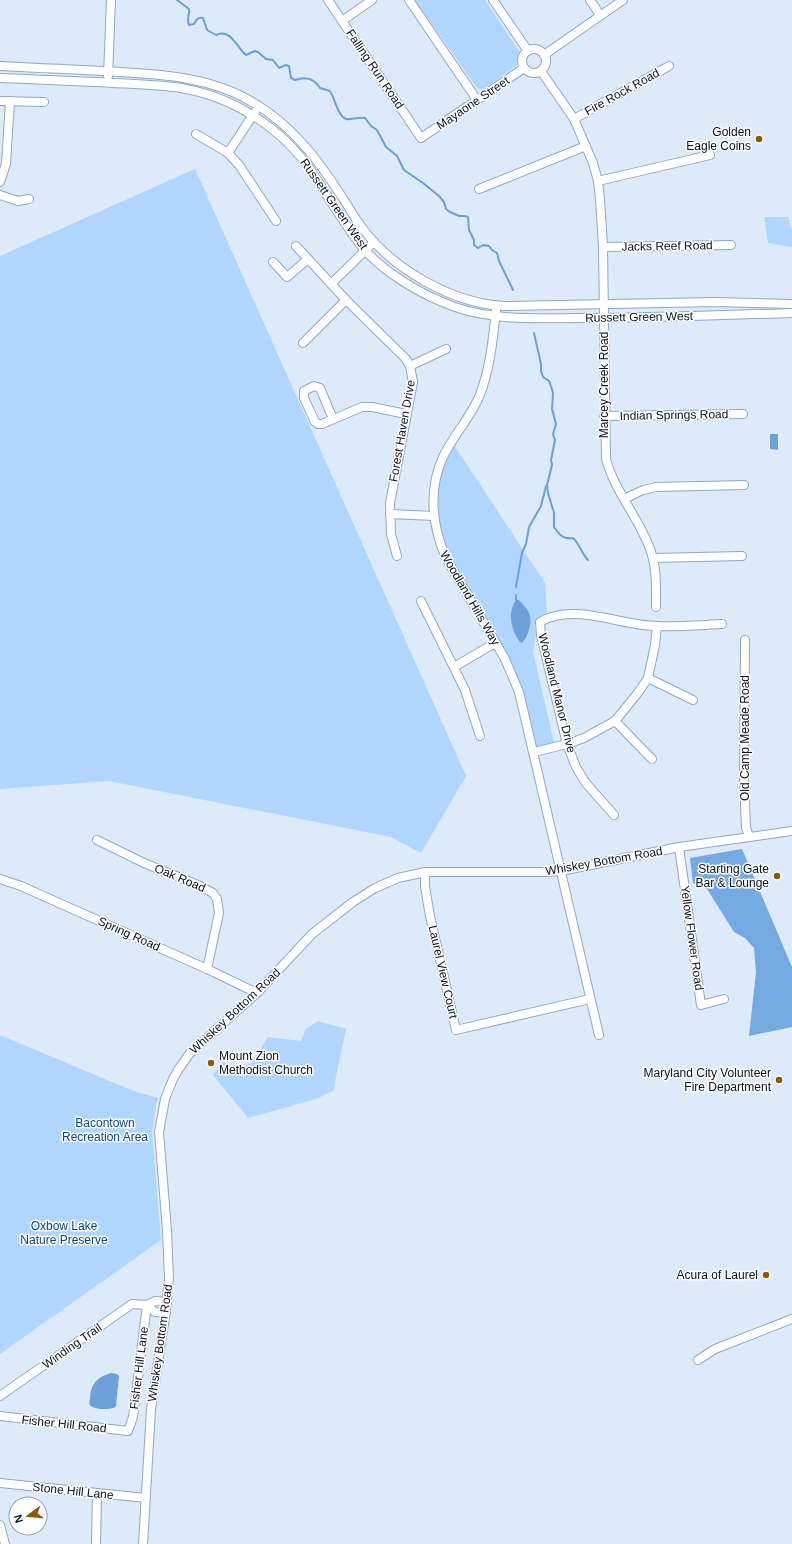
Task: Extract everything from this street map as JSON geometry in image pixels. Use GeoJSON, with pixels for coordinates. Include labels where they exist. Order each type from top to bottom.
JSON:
{"type":"FeatureCollection","features":[{"type":"Feature","properties":{"kind":"street"},"geometry":{"type":"LineString","coordinates":[[107,83],[111,0]]}},
{"type":"Feature","properties":{"kind":"street","name":"Falling Run Road"},"geometry":{"type":"LineString","coordinates":[[328,0],[421,138]]}},
{"type":"Feature","properties":{"kind":"street"},"geometry":{"type":"LineString","coordinates":[[342,21],[372,0]]}},
{"type":"Feature","properties":{"kind":"street"},"geometry":{"type":"LineString","coordinates":[[409,0],[477,100]]}},
{"type":"Feature","properties":{"kind":"street"},"geometry":{"type":"LineString","coordinates":[[493,0],[528,51]]}},
{"type":"Feature","properties":{"kind":"street"},"geometry":{"type":"LineString","coordinates":[[590,0],[600,16]]}},
{"type":"Feature","properties":{"kind":"street"},"geometry":{"type":"LineString","coordinates":[[544,55],[623,0]]}},
{"type":"Feature","properties":{"kind":"street"},"geometry":{"type":"LineString","coordinates":[[535,49],[542,52],[544,55],[546,62],[541,71],[534,74],[530,73],[524,68],[522,64],[523,57],[528,51],[535,49]]}},
{"type":"Feature","properties":{"kind":"street","name":"Russett Green West"},"geometry":{"type":"LineString","coordinates":[[0,66],[173,75],[215,85],[259,106],[302,141],[318,160],[362,229],[388,256],[407,270],[439,288],[460,296],[497,305],[715,302],[792,304]]}},
{"type":"Feature","properties":{"kind":"street","name":"Fire Rock Road"},"geometry":{"type":"LineString","coordinates":[[574,119],[669,66]]}},
{"type":"Feature","properties":{"kind":"street","name":"Mayaone Street"},"geometry":{"type":"LineString","coordinates":[[421,138],[524,68]]}},
{"type":"Feature","properties":{"kind":"street","name":"Marcey Creek Road"},"geometry":{"type":"LineString","coordinates":[[541,71],[574,119],[586,146],[598,181],[603,247],[604,416],[606,459],[612,478],[650,548],[653,558],[656,607]]}},
{"type":"Feature","properties":{"kind":"street","name":"Russett Green West"},"geometry":{"type":"LineString","coordinates":[[0,78],[171,87],[213,96],[252,115],[269,126],[299,155],[365,250],[401,280],[421,293],[442,303],[463,310],[496,315],[541,318],[604,318],[792,313]]}},
{"type":"Feature","properties":{"kind":"street"},"geometry":{"type":"LineString","coordinates":[[0,101],[44,102]]}},
{"type":"Feature","properties":{"kind":"street"},"geometry":{"type":"LineString","coordinates":[[0,182],[6,164],[10,101]]}},
{"type":"Feature","properties":{"kind":"street"},"geometry":{"type":"LineString","coordinates":[[228,153],[259,106]]}},
{"type":"Feature","properties":{"kind":"street"},"geometry":{"type":"LineString","coordinates":[[196,134],[228,153],[250,179],[276,221]]}},
{"type":"Feature","properties":{"kind":"street"},"geometry":{"type":"LineString","coordinates":[[479,189],[586,146]]}},
{"type":"Feature","properties":{"kind":"street"},"geometry":{"type":"LineString","coordinates":[[598,181],[710,155]]}},
{"type":"Feature","properties":{"kind":"street"},"geometry":{"type":"LineString","coordinates":[[0,195],[18,201],[29,199]]}},
{"type":"Feature","properties":{"kind":"street"},"geometry":{"type":"LineString","coordinates":[[331,284],[374,242]]}},
{"type":"Feature","properties":{"kind":"street","name":"Jacks Reef Road"},"geometry":{"type":"LineString","coordinates":[[603,247],[731,245]]}},
{"type":"Feature","properties":{"kind":"street","name":"Forest Haven Drive"},"geometry":{"type":"LineString","coordinates":[[296,246],[346,300],[406,359],[410,366],[413,382],[392,490],[390,514],[391,534],[397,556]]}},
{"type":"Feature","properties":{"kind":"street"},"geometry":{"type":"LineString","coordinates":[[273,262],[287,278],[308,259]]}},
{"type":"Feature","properties":{"kind":"street"},"geometry":{"type":"LineString","coordinates":[[303,343],[346,300]]}},
{"type":"Feature","properties":{"kind":"street","name":"Woodland Hills Way"},"geometry":{"type":"LineString","coordinates":[[497,305],[484,383],[478,398],[443,458],[435,489],[434,516],[440,545],[446,558],[505,659],[519,692],[561,871]]}},
{"type":"Feature","properties":{"kind":"street"},"geometry":{"type":"LineString","coordinates":[[410,366],[446,349]]}},
{"type":"Feature","properties":{"kind":"street"},"geometry":{"type":"LineString","coordinates":[[333,419],[320,388],[314,386],[304,391],[304,398],[315,422],[318,424],[322,424],[362,407],[372,407],[406,414]]}},
{"type":"Feature","properties":{"kind":"street","name":"Indian Springs Road"},"geometry":{"type":"LineString","coordinates":[[604,416],[743,414]]}},
{"type":"Feature","properties":{"kind":"street"},"geometry":{"type":"LineString","coordinates":[[624,498],[643,490],[656,487],[744,485]]}},
{"type":"Feature","properties":{"kind":"street"},"geometry":{"type":"LineString","coordinates":[[390,514],[434,516]]}},
{"type":"Feature","properties":{"kind":"street"},"geometry":{"type":"LineString","coordinates":[[653,558],[742,556]]}},
{"type":"Feature","properties":{"kind":"street"},"geometry":{"type":"LineString","coordinates":[[421,601],[470,702],[480,736]]}},
{"type":"Feature","properties":{"kind":"street","name":"Woodland Manor Drive"},"geometry":{"type":"LineString","coordinates":[[614,815],[585,782],[576,767],[567,744],[541,635],[540,622],[549,616],[575,614],[587,615],[629,624],[657,626],[722,624]]}},
{"type":"Feature","properties":{"kind":"street"},"geometry":{"type":"LineString","coordinates":[[534,752],[584,738],[615,721],[648,678],[655,645],[657,626]]}},
{"type":"Feature","properties":{"kind":"street","name":"Old Camp Meade Road"},"geometry":{"type":"LineString","coordinates":[[745,640],[744,780],[746,827],[749,837]]}},
{"type":"Feature","properties":{"kind":"street"},"geometry":{"type":"LineString","coordinates":[[454,667],[495,643]]}},
{"type":"Feature","properties":{"kind":"street"},"geometry":{"type":"LineString","coordinates":[[648,678],[692,700]]}},
{"type":"Feature","properties":{"kind":"street"},"geometry":{"type":"LineString","coordinates":[[615,721],[652,759]]}},
{"type":"Feature","properties":{"kind":"street","name":"Whiskey Bottom Road"},"geometry":{"type":"LineString","coordinates":[[143,1544],[151,1409],[167,1302],[168,1253],[158,1137],[165,1099],[173,1079],[190,1053],[257,993],[312,934],[353,902],[385,883],[425,872],[561,871],[679,847],[792,831]]}},
{"type":"Feature","properties":{"kind":"street","name":"Oak Road"},"geometry":{"type":"LineString","coordinates":[[97,840],[144,864],[198,885],[213,893],[217,898],[219,914],[207,969]]}},
{"type":"Feature","properties":{"kind":"street","name":"Yellow Flower Road"},"geometry":{"type":"LineString","coordinates":[[679,847],[701,1005],[724,999]]}},
{"type":"Feature","properties":{"kind":"street"},"geometry":{"type":"LineString","coordinates":[[561,871],[599,1035]]}},
{"type":"Feature","properties":{"kind":"street","name":"Laurel View Court"},"geometry":{"type":"LineString","coordinates":[[425,872],[425,887],[430,916],[456,1030],[590,999]]}},
{"type":"Feature","properties":{"kind":"street","name":"Spring Road"},"geometry":{"type":"LineString","coordinates":[[0,879],[207,969],[257,993]]}},
{"type":"Feature","properties":{"kind":"street","name":"Winding Trail"},"geometry":{"type":"LineString","coordinates":[[0,1396],[132,1304],[147,1305],[155,1301],[167,1302]]}},
{"type":"Feature","properties":{"kind":"street","name":"Winding Trail"},"geometry":{"type":"LineString","coordinates":[[147,1305],[155,1312],[166,1313]]}},
{"type":"Feature","properties":{"kind":"street","name":"Fisher Hill Lane"},"geometry":{"type":"LineString","coordinates":[[128,1431],[133,1417],[147,1305]]}},
{"type":"Feature","properties":{"kind":"street"},"geometry":{"type":"LineString","coordinates":[[698,1360],[715,1349],[792,1319]]}},
{"type":"Feature","properties":{"kind":"street","name":"Fisher Hill Road"},"geometry":{"type":"LineString","coordinates":[[0,1416],[128,1431]]}},
{"type":"Feature","properties":{"kind":"street","name":"Stone Hill Lane"},"geometry":{"type":"LineString","coordinates":[[0,1483],[146,1498]]}},
{"type":"Feature","properties":{"kind":"street"},"geometry":{"type":"LineString","coordinates":[[96,1544],[97,1493]]}},
{"type":"Feature","properties":{"kind":"street"},"geometry":{"type":"LineString","coordinates":[[0,1524],[5,1544]]}},
{"type":"Feature","properties":{"kind":"green space"},"geometry":{"type":"Polygon","coordinates":[[[415,0],[485,0],[519,51],[516,66],[482,90],[477,88],[415,0]]]}},
{"type":"Feature","properties":{"kind":"green space"},"geometry":{"type":"Polygon","coordinates":[[[195,169],[466,776],[421,853],[391,837],[109,781],[0,789],[0,256],[195,169]]]}},
{"type":"Feature","properties":{"kind":"green space"},"geometry":{"type":"Polygon","coordinates":[[[764,217],[788,217],[792,230],[792,247],[768,243],[764,217]]]}},
{"type":"Feature","properties":{"kind":"green space"},"geometry":{"type":"Polygon","coordinates":[[[452,442],[545,583],[547,612],[540,616],[535,626],[536,635],[533,652],[555,747],[534,752],[519,692],[440,545],[435,489],[452,442]]]}},
{"type":"Feature","properties":{"kind":"green space"},"geometry":{"type":"Polygon","coordinates":[[[318,1021],[346,1029],[333,1091],[316,1099],[248,1118],[213,1075],[223,1061],[234,1068],[252,1063],[268,1037],[301,1041],[306,1029],[318,1021]]]}},
{"type":"Feature","properties":{"kind":"green space"},"geometry":{"type":"Polygon","coordinates":[[[0,1035],[131,1090],[158,1098],[152,1132],[161,1240],[0,1354],[0,1035]]]}},
{"type":"Feature","properties":{"kind":"shaded area"},"geometry":{"type":"Polygon","coordinates":[[[770,434],[778,434],[778,450],[770,449],[770,434]]]}},
{"type":"Feature","properties":{"kind":"shaded area"},"geometry":{"type":"Polygon","coordinates":[[[516,600],[519,600],[530,616],[529,629],[522,643],[514,632],[511,621],[513,605],[516,600]]]}},
{"type":"Feature","properties":{"kind":"shaded area"},"geometry":{"type":"Polygon","coordinates":[[[742,849],[792,967],[792,1027],[749,1036],[756,972],[754,948],[745,938],[734,932],[707,889],[693,883],[690,858],[742,849]]]}},
{"type":"Feature","properties":{"kind":"shaded area"},"geometry":{"type":"Polygon","coordinates":[[[111,1373],[119,1376],[116,1406],[114,1408],[104,1409],[92,1407],[89,1402],[93,1385],[98,1379],[111,1373]]]}},
{"type":"Feature","properties":{"kind":"waterway"},"geometry":{"type":"LineString","coordinates":[[177,0],[189,9],[189,25],[194,24],[198,18],[203,18],[207,30],[216,35],[226,34],[230,36],[246,55],[255,51],[258,52],[266,59],[273,60],[279,68],[286,65],[289,66],[291,78],[295,80],[306,78],[315,82],[320,88],[330,91],[340,114],[346,119],[365,118],[371,126],[377,130],[386,147],[397,156],[404,170],[439,196],[444,202],[446,209],[450,212],[459,216],[468,217],[469,230],[474,240],[474,245],[478,248],[483,245],[489,246],[497,253],[499,261],[513,290]]}},
{"type":"Feature","properties":{"kind":"waterway"},"geometry":{"type":"LineString","coordinates":[[534,333],[541,364],[541,371],[543,377],[549,381],[553,393],[552,409],[556,424],[553,434],[555,440],[551,460],[552,465],[547,485],[554,513],[554,527],[564,537],[573,538],[588,560]]}},
{"type":"Feature","properties":{"kind":"waterway"},"geometry":{"type":"LineString","coordinates":[[516,587],[522,553],[526,544],[529,527],[541,506],[546,486]]}},
{"type":"Feature","properties":{"kind":"waterway"},"geometry":{"type":"LineString","coordinates":[[516,595],[516,600]]}},
{"type":"Feature","properties":{"kind":"place","name":"Golden Eagle Coins"},"geometry":{"type":"Point","coordinates":[759,139]}},
{"type":"Feature","properties":{"kind":"place","name":"Starting Gate Bar & Lounge"},"geometry":{"type":"Point","coordinates":[777,876]}},
{"type":"Feature","properties":{"kind":"place","name":"Mount Zion Methodist Church"},"geometry":{"type":"Point","coordinates":[211,1063]}},
{"type":"Feature","properties":{"kind":"place","name":"Maryland City Volunteer Fire Department"},"geometry":{"type":"Point","coordinates":[779,1080]}},
{"type":"Feature","properties":{"kind":"place","name":"Acura of Laurel"},"geometry":{"type":"Point","coordinates":[766,1275]}},
{"type":"Feature","properties":{"kind":"park label","name":"Bacontown Recreation Area"},"geometry":{"type":"Point","coordinates":[105,1130]}},
{"type":"Feature","properties":{"kind":"park label","name":"Oxbow Lake Nature Preserve"},"geometry":{"type":"Point","coordinates":[64,1233]}}]}
